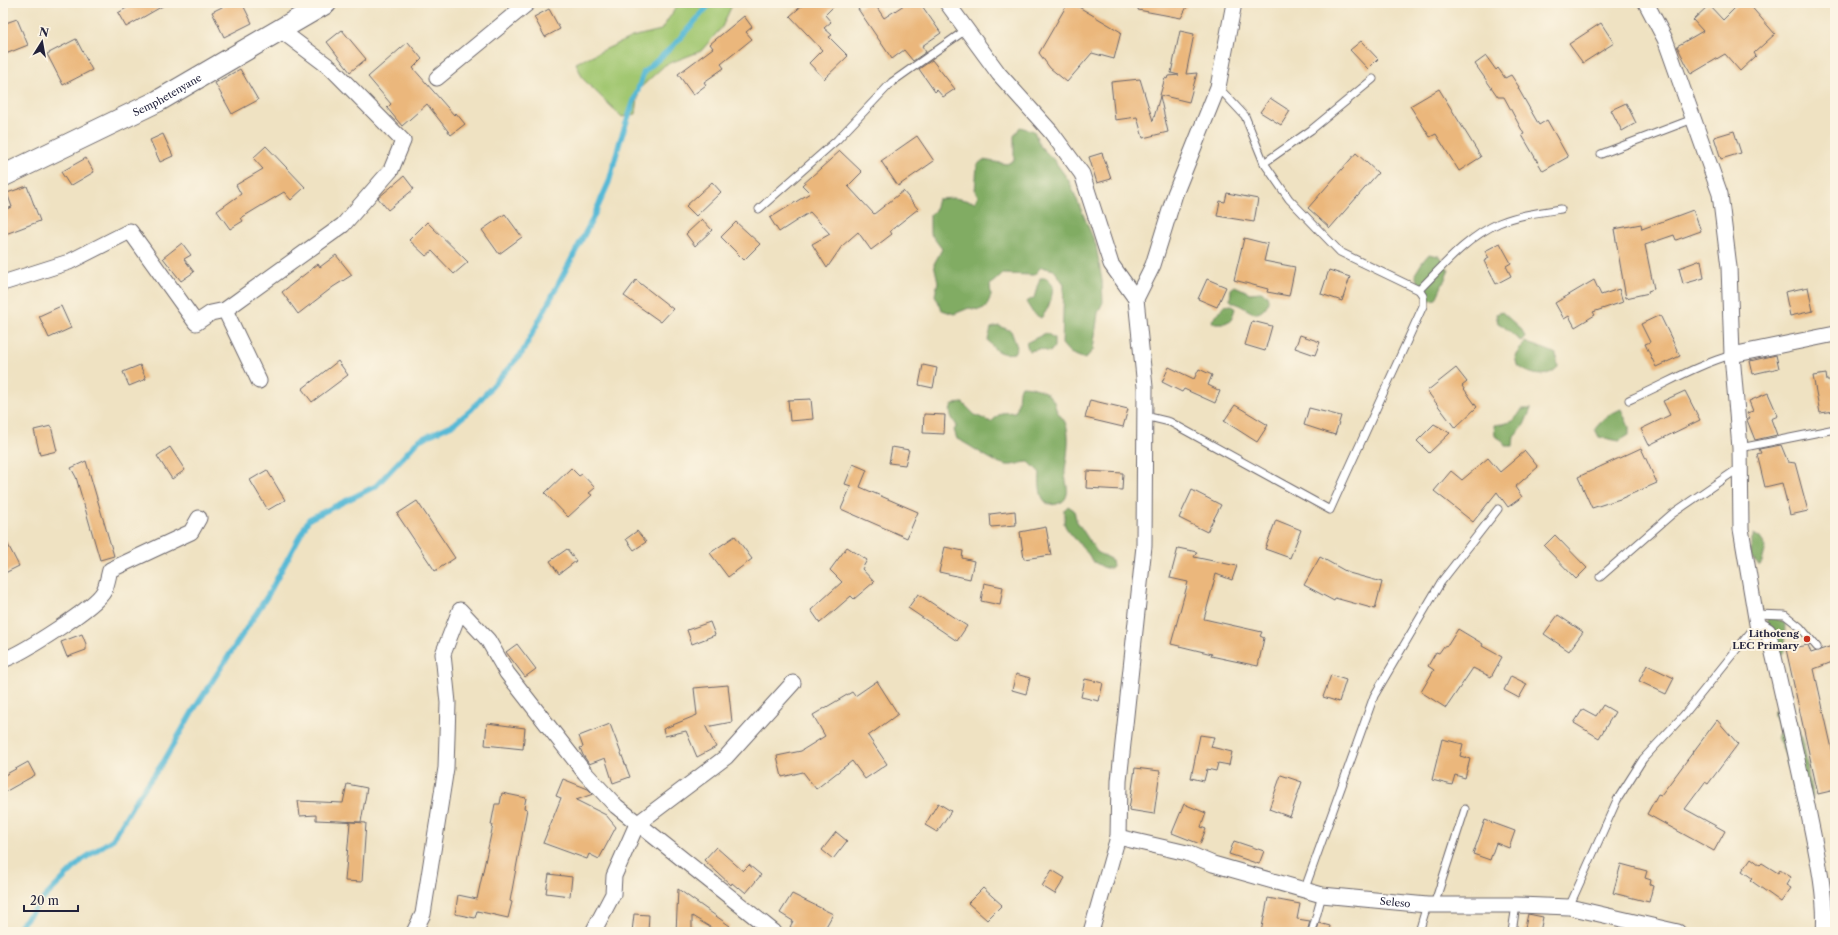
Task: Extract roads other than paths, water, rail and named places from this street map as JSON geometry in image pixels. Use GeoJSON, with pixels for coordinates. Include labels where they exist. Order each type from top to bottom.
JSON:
{"type":"FeatureCollection","features":[{"type":"Feature","properties":{"kind":"main road","name":"Semphetenyane"},"geometry":{"type":"LineString","coordinates":[[3,176],[158,101],[279,29],[326,3]]}},
{"type":"Feature","properties":{"kind":"street"},"geometry":{"type":"LineString","coordinates":[[437,78],[528,3]]}},
{"type":"Feature","properties":{"kind":"street"},"geometry":{"type":"LineString","coordinates":[[947,3],[999,74],[1051,132],[1082,174],[1111,264],[1136,299],[1145,387],[1144,546],[1118,781],[1118,837],[1091,932]]}},
{"type":"Feature","properties":{"kind":"street"},"geometry":{"type":"LineString","coordinates":[[1136,299],[1154,265],[1175,194],[1218,87],[1234,3]]}},
{"type":"Feature","properties":{"kind":"street"},"geometry":{"type":"LineString","coordinates":[[1646,3],[1665,39],[1720,194],[1729,267],[1732,355],[1740,448],[1739,468],[1741,529],[1756,619],[1768,631],[1816,851],[1825,920],[1824,932]]}},
{"type":"Feature","properties":{"kind":"street"},"geometry":{"type":"LineString","coordinates":[[3,281],[6,282],[69,262],[130,231],[196,323],[211,313],[225,310],[343,225],[391,170],[403,141],[332,69],[279,29]]}},
{"type":"Feature","properties":{"kind":"street"},"geometry":{"type":"LineString","coordinates":[[225,310],[259,381]]}},
{"type":"Feature","properties":{"kind":"street"},"geometry":{"type":"LineString","coordinates":[[1732,355],[1835,334]]}},
{"type":"Feature","properties":{"kind":"street"},"geometry":{"type":"LineString","coordinates":[[3,660],[16,656],[82,613],[104,592],[110,570],[191,532],[199,518]]}},
{"type":"Feature","properties":{"kind":"street"},"geometry":{"type":"LineString","coordinates":[[414,932],[423,914],[446,768],[448,703],[443,654],[460,610],[488,640],[507,673],[585,773],[616,806],[774,932]]}},
{"type":"Feature","properties":{"kind":"street"},"geometry":{"type":"LineString","coordinates":[[595,930],[613,894],[614,876],[637,824],[726,757],[794,684]]}},
{"type":"Feature","properties":{"kind":"street","name":"Seleso"},"geometry":{"type":"LineString","coordinates":[[1118,837],[1186,853],[1213,864],[1322,895],[1430,905],[1516,905],[1569,907],[1678,932]]}},
{"type":"Feature","properties":{"kind":"lane"},"geometry":{"type":"LineString","coordinates":[[759,209],[837,140],[892,82],[967,29]]}},
{"type":"Feature","properties":{"kind":"lane"},"geometry":{"type":"LineString","coordinates":[[1264,163],[1311,130],[1373,79]]}},
{"type":"Feature","properties":{"kind":"lane"},"geometry":{"type":"LineString","coordinates":[[1145,416],[1170,422],[1330,510],[1423,306],[1423,296],[1420,290],[1340,252],[1289,199],[1264,163],[1245,116],[1218,87]]}},
{"type":"Feature","properties":{"kind":"lane"},"geometry":{"type":"LineString","coordinates":[[1602,154],[1693,119]]}},
{"type":"Feature","properties":{"kind":"lane"},"geometry":{"type":"LineString","coordinates":[[1420,290],[1450,258],[1474,238],[1499,223],[1538,212],[1561,209]]}},
{"type":"Feature","properties":{"kind":"lane"},"geometry":{"type":"LineString","coordinates":[[1629,400],[1660,387],[1710,361],[1732,355]]}},
{"type":"Feature","properties":{"kind":"lane"},"geometry":{"type":"LineString","coordinates":[[1740,448],[1835,429]]}},
{"type":"Feature","properties":{"kind":"lane"},"geometry":{"type":"LineString","coordinates":[[1600,577],[1672,514],[1739,468]]}},
{"type":"Feature","properties":{"kind":"lane"},"geometry":{"type":"LineString","coordinates":[[1304,891],[1374,696],[1442,582],[1498,509]]}},
{"type":"Feature","properties":{"kind":"lane"},"geometry":{"type":"LineString","coordinates":[[1569,907],[1617,800],[1643,759],[1683,716],[1756,619],[1785,615],[1800,628],[1817,647]]}},
{"type":"Feature","properties":{"kind":"lane"},"geometry":{"type":"LineString","coordinates":[[1419,932],[1465,810]]}},
{"type":"Feature","properties":{"kind":"lane"},"geometry":{"type":"LineString","coordinates":[[1312,932],[1322,895]]}},
{"type":"Feature","properties":{"kind":"lane"},"geometry":{"type":"LineString","coordinates":[[1512,932],[1516,905]]}},
{"type":"Feature","properties":{"kind":"waterway"},"geometry":{"type":"LineString","coordinates":[[15,932],[44,898],[82,860],[113,839],[135,801],[164,761],[191,714],[268,595],[309,519],[376,486],[419,440],[454,424],[471,410],[522,353],[591,222],[609,182],[620,141],[644,72],[673,46],[711,3]]}},
{"type":"Feature","properties":{"kind":"place","name":"Lithoteng LEC Primary"},"geometry":{"type":"Point","coordinates":[1807,639]}}]}
